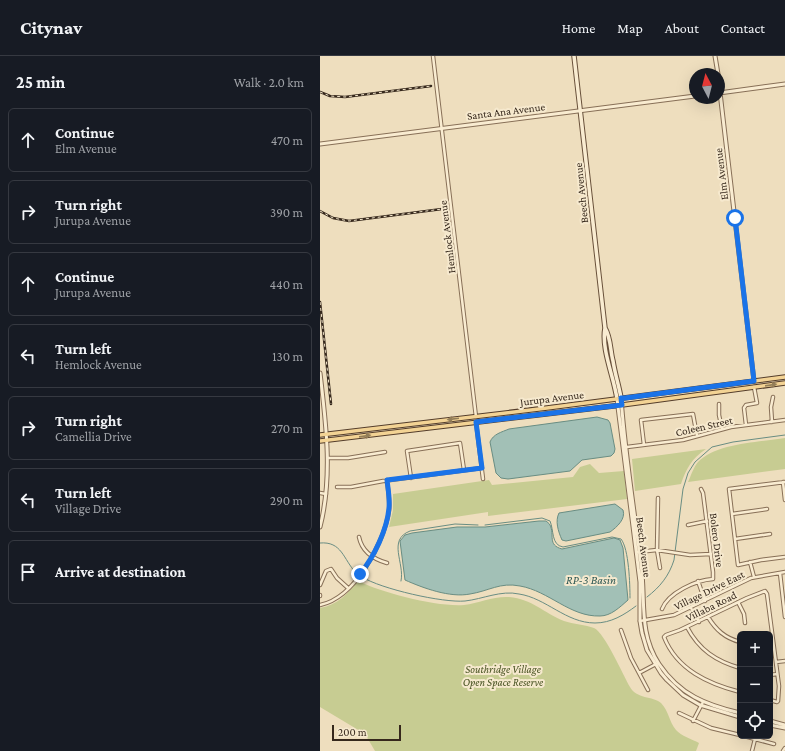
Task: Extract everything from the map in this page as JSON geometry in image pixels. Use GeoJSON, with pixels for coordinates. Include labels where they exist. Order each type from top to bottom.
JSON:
{"type":"FeatureCollection","features":[{"type":"Feature","properties":{"kind":"main road","name":"Beech Avenue"},"geometry":{"type":"LineString","coordinates":[[574,56],[606,328],[618,381],[619,399]]}},
{"type":"Feature","properties":{"kind":"main road","name":"Jurupa Avenue"},"geometry":{"type":"LineString","coordinates":[[320,435],[476,417],[785,377]]}},
{"type":"Feature","properties":{"kind":"main road","name":"Jurupa Avenue"},"geometry":{"type":"LineString","coordinates":[[320,442],[785,383]]}},
{"type":"Feature","properties":{"kind":"street","name":"Hemlock Avenue"},"geometry":{"type":"LineString","coordinates":[[433,56],[476,417]]}},
{"type":"Feature","properties":{"kind":"street"},"geometry":{"type":"LineString","coordinates":[[715,56],[717,68]]}},
{"type":"Feature","properties":{"kind":"street"},"geometry":{"type":"LineString","coordinates":[[725,92],[785,84]]}},
{"type":"Feature","properties":{"kind":"street","name":"Santa Ana Avenue"},"geometry":{"type":"LineString","coordinates":[[320,144],[689,97]]}},
{"type":"Feature","properties":{"kind":"street","name":"Elm Avenue"},"geometry":{"type":"LineString","coordinates":[[720,104],[754,381]]}},
{"type":"Feature","properties":{"kind":"street"},"geometry":{"type":"LineString","coordinates":[[320,373],[328,458],[327,494],[320,526]]}},
{"type":"Feature","properties":{"kind":"street"},"geometry":{"type":"LineString","coordinates":[[746,425],[744,408],[757,403],[754,387]]}},
{"type":"Feature","properties":{"kind":"street"},"geometry":{"type":"LineString","coordinates":[[772,422],[771,410],[773,397]]}},
{"type":"Feature","properties":{"kind":"street","name":"Beech Avenue"},"geometry":{"type":"LineString","coordinates":[[619,399],[627,447],[638,552],[644,642],[667,680],[675,688],[701,704],[737,716]]}},
{"type":"Feature","properties":{"kind":"street"},"geometry":{"type":"LineString","coordinates":[[719,404],[719,415],[722,429]]}},
{"type":"Feature","properties":{"kind":"street","name":"Beech Avenue"},"geometry":{"type":"LineString","coordinates":[[620,405],[638,552]]}},
{"type":"Feature","properties":{"kind":"street"},"geometry":{"type":"LineString","coordinates":[[644,445],[641,420],[694,414],[697,436]]}},
{"type":"Feature","properties":{"kind":"street","name":"Coleen Street"},"geometry":{"type":"LineString","coordinates":[[627,447],[683,440],[722,429],[785,420]]}},
{"type":"Feature","properties":{"kind":"street"},"geometry":{"type":"LineString","coordinates":[[476,422],[483,479]]}},
{"type":"Feature","properties":{"kind":"street"},"geometry":{"type":"LineString","coordinates":[[411,478],[407,451],[460,443],[464,470]]}},
{"type":"Feature","properties":{"kind":"street"},"geometry":{"type":"LineString","coordinates":[[328,458],[346,458],[385,452]]}},
{"type":"Feature","properties":{"kind":"street"},"geometry":{"type":"LineString","coordinates":[[337,486],[350,487],[387,480],[482,468]]}},
{"type":"Feature","properties":{"kind":"street"},"geometry":{"type":"LineString","coordinates":[[320,605],[336,600],[359,575],[372,556],[381,537],[389,512],[387,480]]}},
{"type":"Feature","properties":{"kind":"street"},"geometry":{"type":"LineString","coordinates":[[785,500],[784,482],[729,489],[738,565],[785,556]]}},
{"type":"Feature","properties":{"kind":"street","name":"Bolero Drive"},"geometry":{"type":"LineString","coordinates":[[662,610],[663,606],[677,593],[688,586],[698,581],[713,579],[702,489]]}},
{"type":"Feature","properties":{"kind":"street"},"geometry":{"type":"LineString","coordinates":[[320,493],[327,494]]}},
{"type":"Feature","properties":{"kind":"street"},"geometry":{"type":"LineString","coordinates":[[658,498],[657,550],[660,568]]}},
{"type":"Feature","properties":{"kind":"street"},"geometry":{"type":"LineString","coordinates":[[732,514],[767,509]]}},
{"type":"Feature","properties":{"kind":"street"},"geometry":{"type":"LineString","coordinates":[[688,525],[707,521]]}},
{"type":"Feature","properties":{"kind":"street"},"geometry":{"type":"LineString","coordinates":[[735,539],[770,534]]}},
{"type":"Feature","properties":{"kind":"street"},"geometry":{"type":"LineString","coordinates":[[359,537],[363,548],[372,556],[387,563]]}},
{"type":"Feature","properties":{"kind":"street"},"geometry":{"type":"LineString","coordinates":[[638,552],[657,550],[695,555],[711,554]]}},
{"type":"Feature","properties":{"kind":"street"},"geometry":{"type":"LineString","coordinates":[[750,562],[754,577]]}},
{"type":"Feature","properties":{"kind":"street"},"geometry":{"type":"LineString","coordinates":[[320,585],[326,571],[330,569],[333,570],[337,578],[348,588]]}},
{"type":"Feature","properties":{"kind":"street","name":"Village Drive East"},"geometry":{"type":"LineString","coordinates":[[642,621],[671,616],[691,608],[754,577],[785,572]]}},
{"type":"Feature","properties":{"kind":"street"},"geometry":{"type":"LineString","coordinates":[[780,573],[785,617]]}},
{"type":"Feature","properties":{"kind":"street"},"geometry":{"type":"LineString","coordinates":[[698,581],[705,601]]}},
{"type":"Feature","properties":{"kind":"street","name":"Villaba Road"},"geometry":{"type":"LineString","coordinates":[[737,691],[711,683],[698,676],[678,659],[664,637],[667,634],[699,622],[755,594],[765,591],[767,594],[774,648]]}},
{"type":"Feature","properties":{"kind":"street"},"geometry":{"type":"LineString","coordinates":[[738,602],[744,614],[745,623]]}},
{"type":"Feature","properties":{"kind":"street"},"geometry":{"type":"LineString","coordinates":[[691,608],[699,622]]}},
{"type":"Feature","properties":{"kind":"street"},"geometry":{"type":"LineString","coordinates":[[708,617],[722,634],[737,641]]}},
{"type":"Feature","properties":{"kind":"street"},"geometry":{"type":"LineString","coordinates":[[687,627],[695,641],[709,655],[720,661],[737,667]]}},
{"type":"Feature","properties":{"kind":"street"},"geometry":{"type":"LineString","coordinates":[[621,630],[631,658],[648,690]]}},
{"type":"Feature","properties":{"kind":"street"},"geometry":{"type":"LineString","coordinates":[[773,701],[777,702],[779,699],[774,648]]}},
{"type":"Feature","properties":{"kind":"street"},"geometry":{"type":"LineString","coordinates":[[776,662],[785,660]]}},
{"type":"Feature","properties":{"kind":"street"},"geometry":{"type":"LineString","coordinates":[[639,673],[657,663]]}},
{"type":"Feature","properties":{"kind":"street"},"geometry":{"type":"LineString","coordinates":[[693,721],[701,704]]}},
{"type":"Feature","properties":{"kind":"street","name":"Beech Avenue"},"geometry":{"type":"LineString","coordinates":[[701,704],[737,712]]}},
{"type":"Feature","properties":{"kind":"street"},"geometry":{"type":"LineString","coordinates":[[679,713],[693,721],[711,728],[737,734]]}},
{"type":"Feature","properties":{"kind":"street"},"geometry":{"type":"LineString","coordinates":[[773,722],[785,724]]}},
{"type":"Feature","properties":{"kind":"street"},"geometry":{"type":"LineString","coordinates":[[773,726],[785,728]]}},
{"type":"Feature","properties":{"kind":"street"},"geometry":{"type":"LineString","coordinates":[[752,751],[756,739],[774,744]]}},
{"type":"Feature","properties":{"kind":"green space"},"geometry":{"type":"Polygon","coordinates":[[[785,438],[785,469],[688,482],[693,469],[698,462],[716,451],[739,444],[785,438]]]}},
{"type":"Feature","properties":{"kind":"green space"},"geometry":{"type":"Polygon","coordinates":[[[706,449],[690,464],[681,484],[635,491],[632,459],[706,449]]]}},
{"type":"Feature","properties":{"kind":"green space"},"geometry":{"type":"Polygon","coordinates":[[[590,464],[599,473],[624,471],[627,499],[488,516],[488,512],[389,527],[393,510],[393,494],[489,480],[492,485],[573,477],[580,467],[590,464]]]}},
{"type":"Feature","properties":{"kind":"green space","name":"Southridge Village Open Space Reserve"},"geometry":{"type":"Polygon","coordinates":[[[358,581],[395,594],[439,604],[464,605],[498,598],[517,598],[531,603],[564,621],[594,628],[598,631],[608,646],[633,691],[636,694],[654,699],[661,703],[666,709],[676,730],[684,736],[699,743],[696,751],[375,751],[365,734],[320,707],[320,608],[337,602],[358,581]]]}},
{"type":"Feature","properties":{"kind":"water"},"geometry":{"type":"Polygon","coordinates":[[[597,417],[608,420],[610,423],[615,449],[611,456],[582,460],[570,471],[508,479],[501,478],[496,473],[490,442],[493,437],[498,434],[509,429],[597,417]]]}},
{"type":"Feature","properties":{"kind":"water","name":"RP-3 Basin"},"geometry":{"type":"Polygon","coordinates":[[[615,504],[623,510],[624,513],[622,520],[610,532],[566,541],[562,540],[559,533],[557,519],[559,513],[615,504]]]}},
{"type":"Feature","properties":{"kind":"water","name":"RP-3 Basin"},"geometry":{"type":"Polygon","coordinates":[[[546,521],[549,524],[554,545],[562,549],[614,538],[620,540],[623,548],[628,600],[615,611],[604,616],[600,616],[579,612],[541,593],[520,586],[506,585],[477,593],[454,595],[428,589],[405,580],[400,541],[405,535],[457,527],[485,527],[546,521]]]}},
{"type":"Feature","properties":{"kind":"waterway"},"geometry":{"type":"LineString","coordinates":[[647,597],[664,581],[674,560],[683,489],[688,473],[695,462],[712,447],[733,442],[785,435]]}},
{"type":"Feature","properties":{"kind":"waterway"},"geometry":{"type":"LineString","coordinates":[[485,525],[542,518],[550,521],[556,543],[563,547],[612,537],[621,539],[626,551],[630,598]]}},
{"type":"Feature","properties":{"kind":"waterway"},"geometry":{"type":"LineString","coordinates":[[401,581],[402,574],[398,546],[399,540],[403,535],[410,531],[455,524],[478,525]]}},
{"type":"Feature","properties":{"kind":"waterway"},"geometry":{"type":"LineString","coordinates":[[320,543],[327,543],[338,548],[356,573]]}},
{"type":"Feature","properties":{"kind":"waterway"},"geometry":{"type":"LineString","coordinates":[[362,577],[383,586],[442,600],[465,601],[506,593],[529,596],[565,615],[585,622],[606,622],[622,615],[636,606]]}},
{"type":"Feature","properties":{"kind":"railway"},"geometry":{"type":"LineString","coordinates":[[320,92],[330,96],[345,97],[431,86]]}},
{"type":"Feature","properties":{"kind":"railway"},"geometry":{"type":"LineString","coordinates":[[320,211],[333,218],[349,221],[442,209]]}},
{"type":"Feature","properties":{"kind":"railway"},"geometry":{"type":"LineString","coordinates":[[320,302],[331,404]]}},
{"type":"Feature","properties":{"kind":"route"},"geometry":{"type":"LineString","coordinates":[[360,574],[375,552],[387,520],[389,506],[387,480],[482,468],[476,422],[622,405],[621,398],[754,381],[735,218]]}}]}
